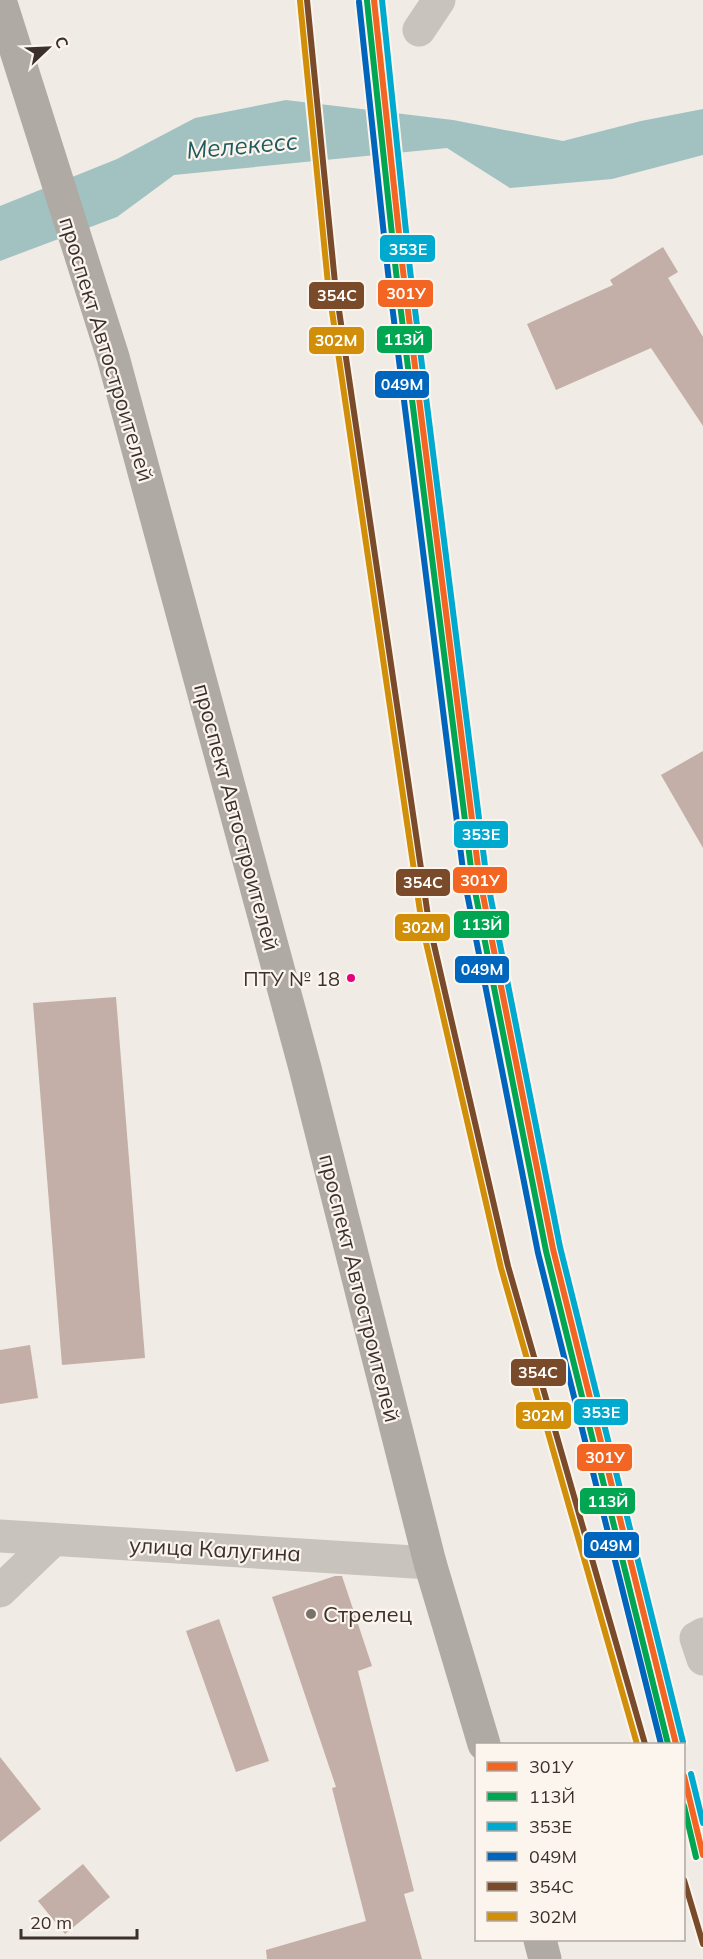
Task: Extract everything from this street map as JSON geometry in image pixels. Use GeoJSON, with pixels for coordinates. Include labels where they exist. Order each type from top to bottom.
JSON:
{"type":"FeatureCollection","features":[{"type":"Feature","properties":{"kind":"highway","name":"проспект Автостроителей"},"geometry":{"type":"LineString","coordinates":[[0,0],[113,357],[305,1068],[430,1563],[484,1743]]}},
{"type":"Feature","properties":{"kind":"highway"},"geometry":{"type":"LineString","coordinates":[[540,1941],[545,1959]]}},
{"type":"Feature","properties":{"kind":"street"},"geometry":{"type":"LineString","coordinates":[[419,30],[439,0]]}},
{"type":"Feature","properties":{"kind":"street","name":"улица Калугина"},"geometry":{"type":"LineString","coordinates":[[0,1536],[430,1563]]}},
{"type":"Feature","properties":{"kind":"street"},"geometry":{"type":"LineString","coordinates":[[0,1592],[53,1540]]}},
{"type":"Feature","properties":{"kind":"street"},"geometry":{"type":"LineString","coordinates":[[703,1634],[696,1638],[703,1659]]}},
{"type":"Feature","properties":{"kind":"water","name":"Мелекесс"},"geometry":{"type":"Polygon","coordinates":[[[286,100],[453,120],[563,141],[641,121],[703,109],[703,155],[612,179],[510,188],[447,148],[174,175],[117,217],[0,261],[0,206],[117,159],[195,118],[286,100]]]}},
{"type":"Feature","properties":{"kind":"building"},"geometry":{"type":"Polygon","coordinates":[[[663,247],[678,272],[668,278],[703,337],[703,426],[651,348],[556,390],[527,324],[613,285],[610,280],[663,247]]]}},
{"type":"Feature","properties":{"kind":"building"},"geometry":{"type":"Polygon","coordinates":[[[703,751],[703,848],[661,775],[703,751]]]}},
{"type":"Feature","properties":{"kind":"building"},"geometry":{"type":"Polygon","coordinates":[[[116,997],[145,1358],[62,1365],[33,1003],[116,997]]]}},
{"type":"Feature","properties":{"kind":"building"},"geometry":{"type":"Polygon","coordinates":[[[30,1345],[38,1398],[0,1404],[0,1350],[30,1345]]]}},
{"type":"Feature","properties":{"kind":"building"},"geometry":{"type":"Polygon","coordinates":[[[335,1576],[342,1576],[372,1666],[358,1671],[414,1891],[404,1894],[422,1959],[267,1959],[266,1950],[366,1921],[332,1788],[336,1787],[272,1597],[335,1576]]]}},
{"type":"Feature","properties":{"kind":"building"},"geometry":{"type":"Polygon","coordinates":[[[219,1619],[269,1761],[236,1772],[186,1631],[219,1619]]]}},
{"type":"Feature","properties":{"kind":"building"},"geometry":{"type":"Polygon","coordinates":[[[0,1757],[41,1809],[0,1842],[0,1757]]]}},
{"type":"Feature","properties":{"kind":"building"},"geometry":{"type":"Polygon","coordinates":[[[83,1864],[110,1897],[65,1934],[38,1901],[83,1864]]]}},
{"type":"Feature","properties":{"kind":"transit line","name":"354С"},"geometry":{"type":"LineString","coordinates":[[307,0],[335,283],[429,923],[508,1266],[645,1743]]}},
{"type":"Feature","properties":{"kind":"transit line","name":"301У"},"geometry":{"type":"LineString","coordinates":[[374,0],[403,271],[479,875],[553,1249],[676,1743]]}},
{"type":"Feature","properties":{"kind":"transit line","name":"353Е"},"geometry":{"type":"LineString","coordinates":[[382,0],[410,270],[486,874],[560,1247],[683,1742]]}},
{"type":"Feature","properties":{"kind":"transit line","name":"302М"},"geometry":{"type":"LineString","coordinates":[[300,1],[328,284],[422,925],[501,1268],[637,1743]]}},
{"type":"Feature","properties":{"kind":"transit line","name":"113Й"},"geometry":{"type":"LineString","coordinates":[[367,1],[396,272],[472,876],[546,1251],[668,1743]]}},
{"type":"Feature","properties":{"kind":"transit line","name":"049М"},"geometry":{"type":"LineString","coordinates":[[359,2],[388,273],[464,878],[538,1253],[661,1743]]}},
{"type":"Feature","properties":{"kind":"transit line","name":"353Е"},"geometry":{"type":"LineString","coordinates":[[691,1774],[703,1823]]}},
{"type":"Feature","properties":{"kind":"transit line","name":"301У"},"geometry":{"type":"LineString","coordinates":[[685,1780],[703,1855]]}},
{"type":"Feature","properties":{"kind":"transit line","name":"113Й"},"geometry":{"type":"LineString","coordinates":[[685,1810],[696,1857]]}},
{"type":"Feature","properties":{"kind":"transit line","name":"354С"},"geometry":{"type":"LineString","coordinates":[[685,1883],[703,1944]]}},
{"type":"Feature","properties":{"kind":"place","name":"ПТУ № 18"},"geometry":{"type":"Point","coordinates":[351,978]}},
{"type":"Feature","properties":{"kind":"place","name":"Стрелец"},"geometry":{"type":"Point","coordinates":[311,1614]}}]}
